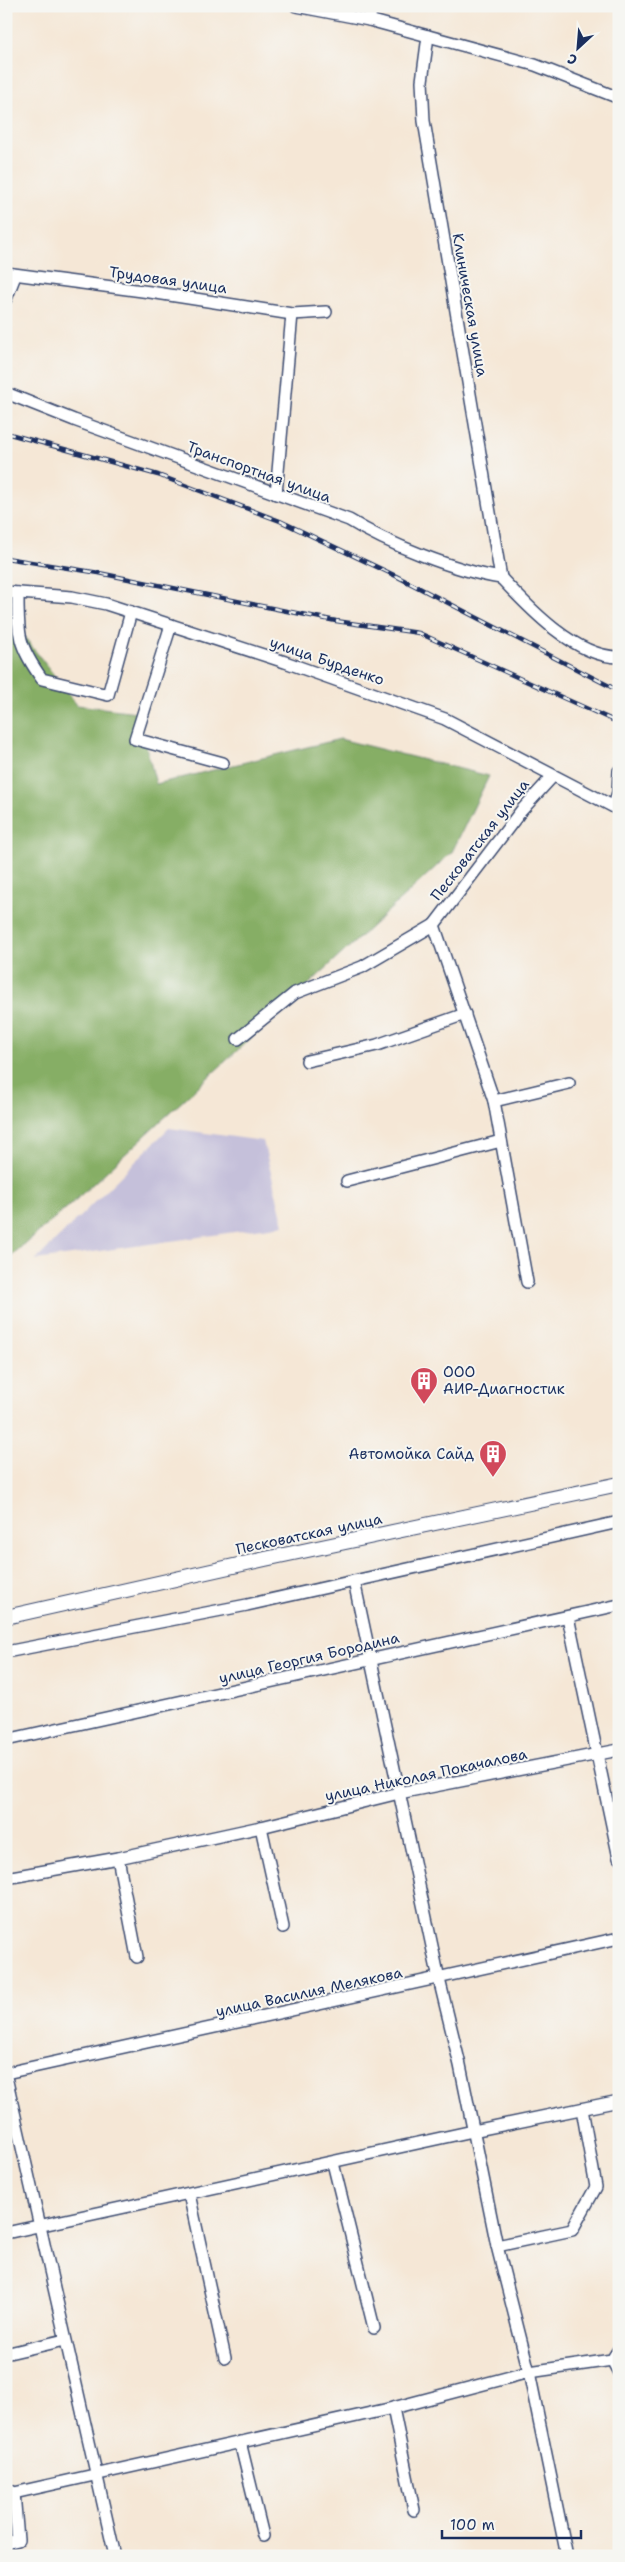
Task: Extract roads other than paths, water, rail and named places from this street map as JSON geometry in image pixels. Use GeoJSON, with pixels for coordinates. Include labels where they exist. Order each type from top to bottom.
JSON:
{"type":"FeatureCollection","features":[{"type":"Feature","properties":{"kind":"main road","name":"Песковатская улица"},"geometry":{"type":"LineString","coordinates":[[6,1617],[265,1559],[619,1484]]}},
{"type":"Feature","properties":{"kind":"street"},"geometry":{"type":"LineString","coordinates":[[296,6],[369,20],[535,65],[619,98]]}},
{"type":"Feature","properties":{"kind":"street"},"geometry":{"type":"LineString","coordinates":[[369,20],[372,6]]}},
{"type":"Feature","properties":{"kind":"street","name":"Клиническая улица"},"geometry":{"type":"LineString","coordinates":[[428,36],[422,81],[424,122],[501,578]]}},
{"type":"Feature","properties":{"kind":"street"},"geometry":{"type":"LineString","coordinates":[[6,299],[11,275]]}},
{"type":"Feature","properties":{"kind":"street","name":"Трудовая улица"},"geometry":{"type":"LineString","coordinates":[[11,275],[150,292],[292,314],[326,312]]}},
{"type":"Feature","properties":{"kind":"street"},"geometry":{"type":"LineString","coordinates":[[276,494],[292,314]]}},
{"type":"Feature","properties":{"kind":"street","name":"Транспортная улица"},"geometry":{"type":"LineString","coordinates":[[6,393],[74,420],[349,520],[369,533],[474,574],[501,578]]}},
{"type":"Feature","properties":{"kind":"street"},"geometry":{"type":"LineString","coordinates":[[501,578],[532,610],[576,644],[608,657],[619,657]]}},
{"type":"Feature","properties":{"kind":"street"},"geometry":{"type":"LineString","coordinates":[[12,592],[24,654],[42,679],[108,695],[131,612]]}},
{"type":"Feature","properties":{"kind":"street","name":"улица Бурденко"},"geometry":{"type":"LineString","coordinates":[[12,592],[72,597],[131,612],[285,662],[445,719],[616,809]]}},
{"type":"Feature","properties":{"kind":"street"},"geometry":{"type":"LineString","coordinates":[[171,625],[134,739],[223,763]]}},
{"type":"Feature","properties":{"kind":"street"},"geometry":{"type":"LineString","coordinates":[[616,809],[619,771]]}},
{"type":"Feature","properties":{"kind":"street","name":"Песковатская улица"},"geometry":{"type":"LineString","coordinates":[[238,1038],[294,994],[362,967],[434,925],[521,811],[552,777]]}},
{"type":"Feature","properties":{"kind":"street","name":"Песковатская улица"},"geometry":{"type":"LineString","coordinates":[[434,925],[494,1101],[527,1282]]}},
{"type":"Feature","properties":{"kind":"street"},"geometry":{"type":"LineString","coordinates":[[307,1061],[377,1044],[465,1014]]}},
{"type":"Feature","properties":{"kind":"street"},"geometry":{"type":"LineString","coordinates":[[494,1101],[569,1083]]}},
{"type":"Feature","properties":{"kind":"street"},"geometry":{"type":"LineString","coordinates":[[347,1181],[501,1141]]}},
{"type":"Feature","properties":{"kind":"street"},"geometry":{"type":"LineString","coordinates":[[6,1652],[354,1581],[619,1522]]}},
{"type":"Feature","properties":{"kind":"street"},"geometry":{"type":"LineString","coordinates":[[354,1581],[497,2246],[529,2372],[567,2556]]}},
{"type":"Feature","properties":{"kind":"street","name":"улица Георгия Бородина"},"geometry":{"type":"LineString","coordinates":[[6,1740],[619,1606]]}},
{"type":"Feature","properties":{"kind":"street"},"geometry":{"type":"LineString","coordinates":[[568,1617],[619,1858]]}},
{"type":"Feature","properties":{"kind":"street","name":"улица Николая Покачалова"},"geometry":{"type":"LineString","coordinates":[[6,1878],[118,1858],[261,1827],[399,1793],[619,1750]]}},
{"type":"Feature","properties":{"kind":"street"},"geometry":{"type":"LineString","coordinates":[[261,1827],[283,1926]]}},
{"type":"Feature","properties":{"kind":"street"},"geometry":{"type":"LineString","coordinates":[[118,1858],[137,1956]]}},
{"type":"Feature","properties":{"kind":"street","name":"улица Василия Мелякова"},"geometry":{"type":"LineString","coordinates":[[6,2073],[619,1938]]}},
{"type":"Feature","properties":{"kind":"street"},"geometry":{"type":"LineString","coordinates":[[6,2077],[115,2556]]}},
{"type":"Feature","properties":{"kind":"street"},"geometry":{"type":"LineString","coordinates":[[6,2234],[333,2163],[473,2130],[619,2101]]}},
{"type":"Feature","properties":{"kind":"street"},"geometry":{"type":"LineString","coordinates":[[497,2246],[572,2230],[596,2187],[582,2109]]}},
{"type":"Feature","properties":{"kind":"street"},"geometry":{"type":"LineString","coordinates":[[333,2163],[374,2328]]}},
{"type":"Feature","properties":{"kind":"street"},"geometry":{"type":"LineString","coordinates":[[189,2194],[225,2358]]}},
{"type":"Feature","properties":{"kind":"street"},"geometry":{"type":"LineString","coordinates":[[6,2352],[9,2353],[65,2340]]}},
{"type":"Feature","properties":{"kind":"street"},"geometry":{"type":"LineString","coordinates":[[6,2544],[18,2540],[10,2491],[96,2474],[393,2408],[529,2372],[612,2360],[619,2349]]}},
{"type":"Feature","properties":{"kind":"street"},"geometry":{"type":"LineString","coordinates":[[612,2360],[619,2372]]}},
{"type":"Feature","properties":{"kind":"street"},"geometry":{"type":"LineString","coordinates":[[393,2408],[414,2510]]}},
{"type":"Feature","properties":{"kind":"street"},"geometry":{"type":"LineString","coordinates":[[240,2442],[264,2536]]}},
{"type":"Feature","properties":{"kind":"railway"},"geometry":{"type":"LineString","coordinates":[[6,433],[158,475],[280,521],[396,576],[619,691]]}},
{"type":"Feature","properties":{"kind":"railway"},"geometry":{"type":"LineString","coordinates":[[6,558],[99,573],[336,621],[419,633],[619,723]]}},
{"type":"Feature","properties":{"kind":"place","name":"ООО АИР-Диагностик"},"geometry":{"type":"Point","coordinates":[424,1405]}},
{"type":"Feature","properties":{"kind":"place","name":"Автомойка Сайд"},"geometry":{"type":"Point","coordinates":[493,1478]}}]}
